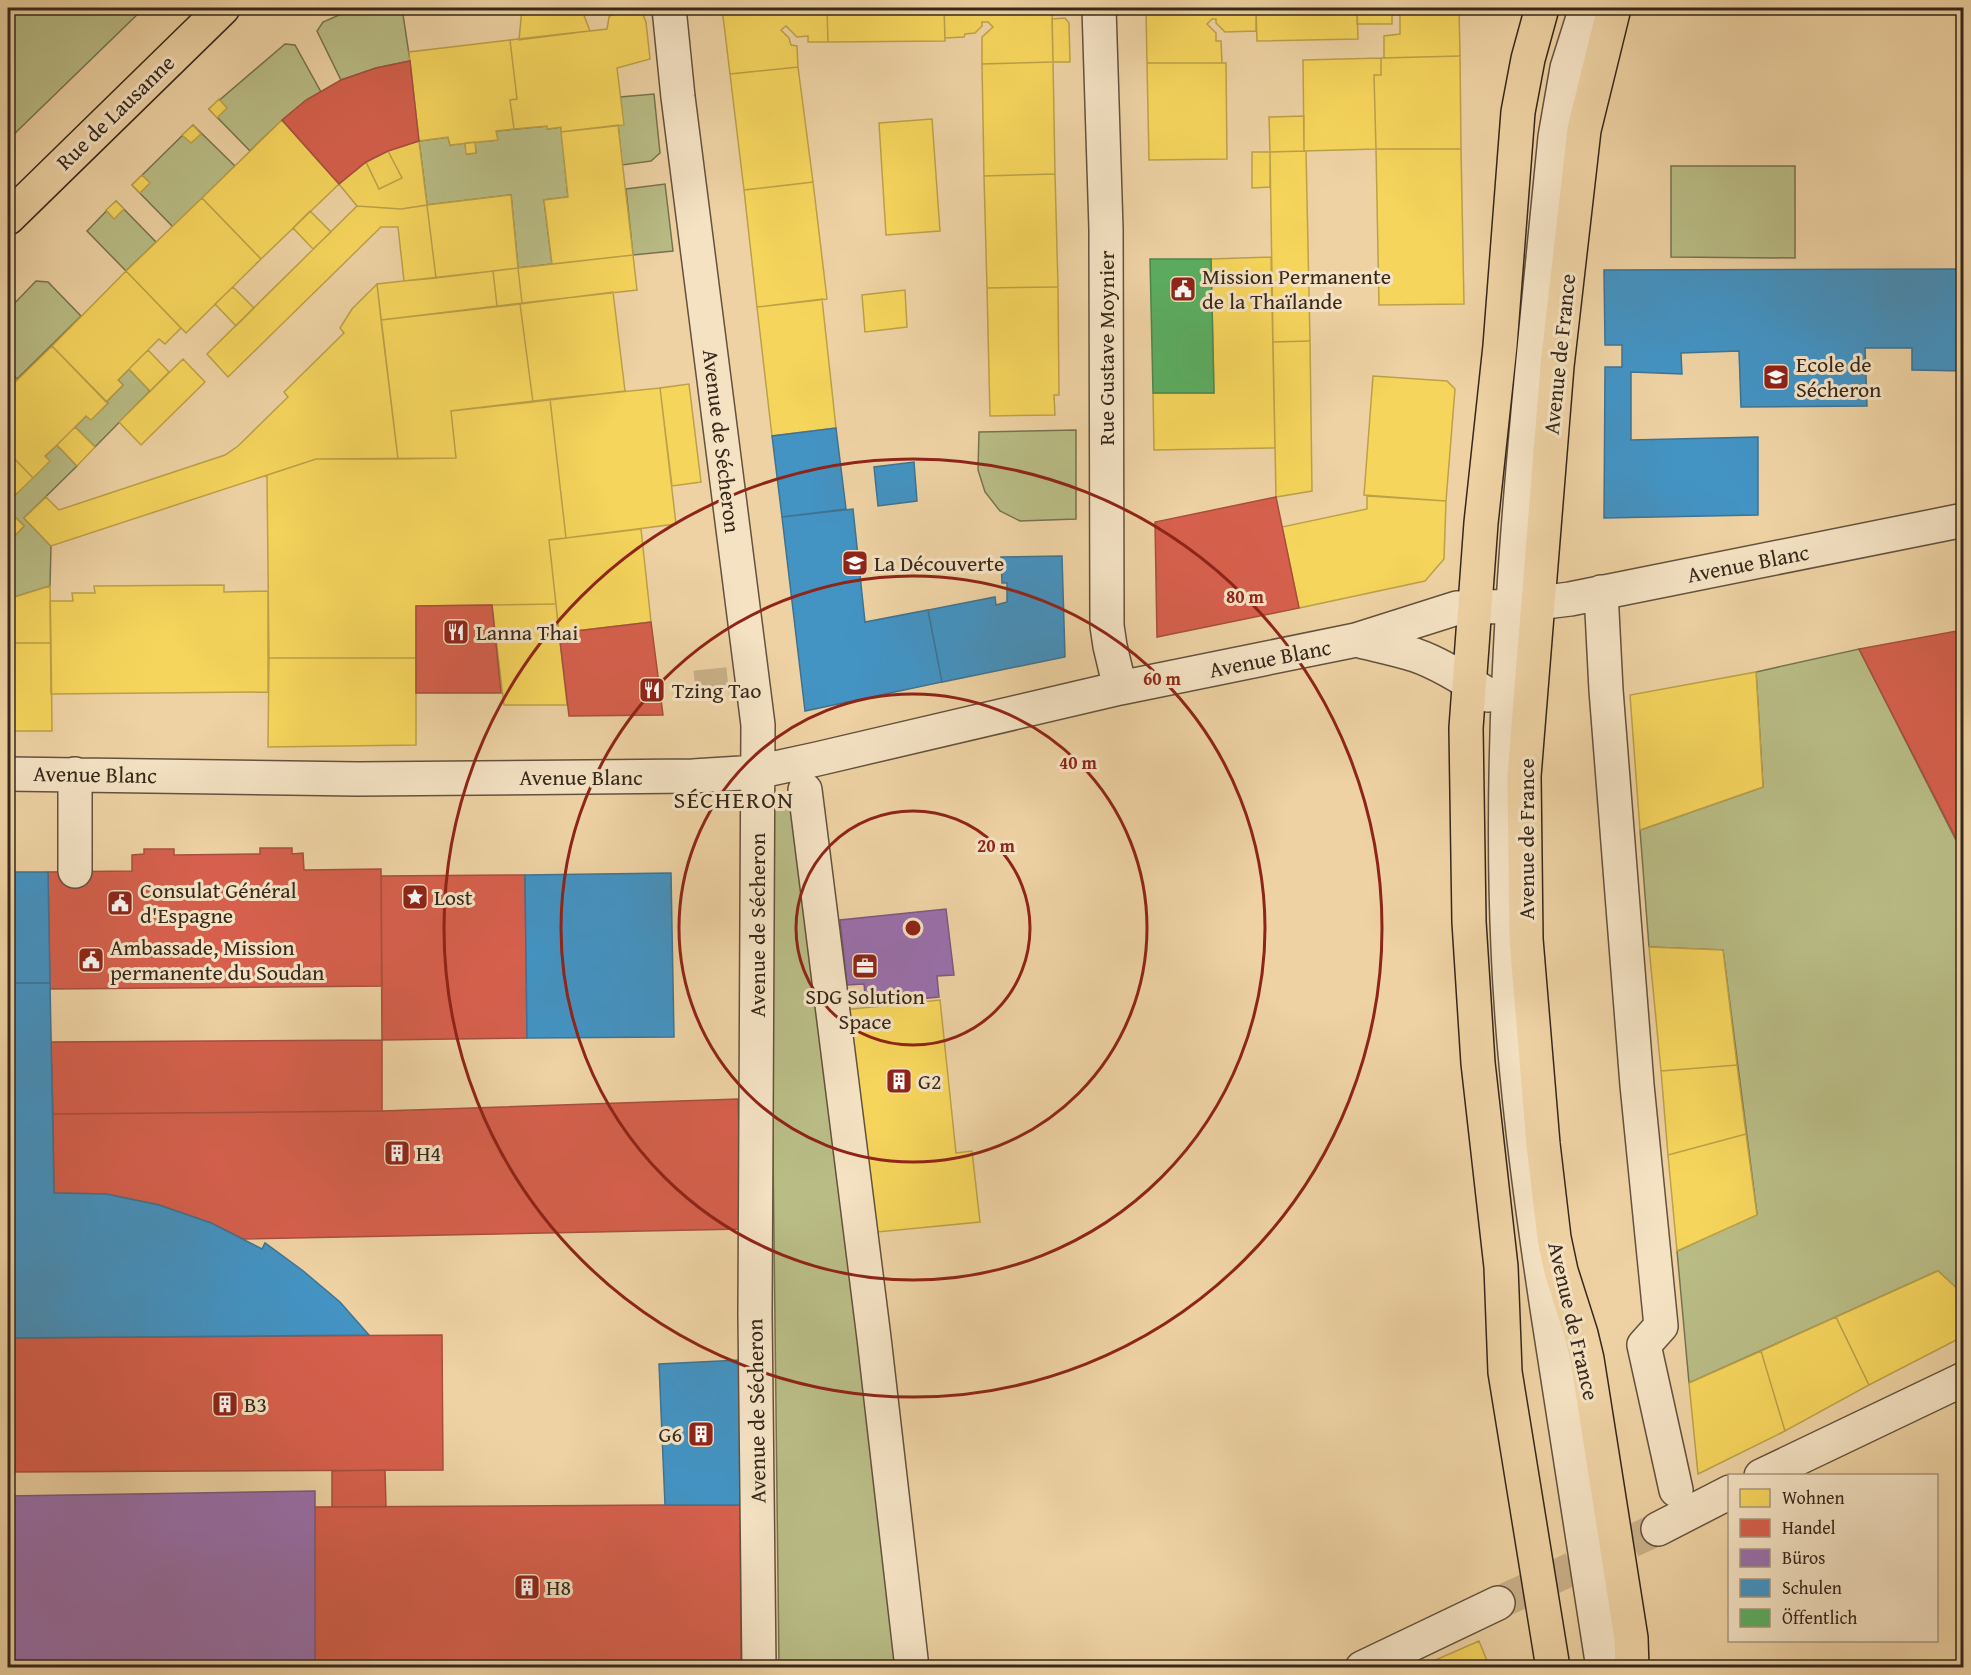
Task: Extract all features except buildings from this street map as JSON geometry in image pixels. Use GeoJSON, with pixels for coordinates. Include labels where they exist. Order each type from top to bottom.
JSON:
{"type":"FeatureCollection","features":[{"type":"Feature","properties":{"kind":"main road","name":"Rue de Lausanne"},"geometry":{"type":"LineString","coordinates":[[8,218],[223,8]]}},
{"type":"Feature","properties":{"kind":"main road","name":"Avenue de France"},"geometry":{"type":"LineString","coordinates":[[1542,8],[1528,59],[1518,112],[1500,346],[1504,606],[1524,776],[1526,939],[1543,1144],[1554,1238],[1589,1370],[1631,1638],[1632,1668]]}},
{"type":"Feature","properties":{"kind":"main road","name":"Avenue de France"},"geometry":{"type":"LineString","coordinates":[[1553,1668],[1505,1372],[1501,1267],[1478,1063],[1469,922],[1466,728],[1504,606],[1557,366],[1584,130],[1614,8]]}},
{"type":"Feature","properties":{"kind":"street","name":"Avenue de Sécheron"},"geometry":{"type":"LineString","coordinates":[[669,8],[758,725],[755,1314],[759,1668]]}},
{"type":"Feature","properties":{"kind":"street","name":"Rue Gustave Moynier"},"geometry":{"type":"LineString","coordinates":[[1099,8],[1106,229],[1107,626],[1120,688]]}},
{"type":"Feature","properties":{"kind":"street"},"geometry":{"type":"LineString","coordinates":[[1563,8],[1548,59],[1539,113],[1504,472],[1508,947],[1513,1034],[1532,1214],[1603,1668]]}},
{"type":"Feature","properties":{"kind":"street"},"geometry":{"type":"LineString","coordinates":[[1504,606],[1555,137],[1567,68],[1586,8]]}},
{"type":"Feature","properties":{"kind":"street","name":"Avenue Blanc"},"geometry":{"type":"LineString","coordinates":[[8,774],[358,778],[693,776],[757,772],[1120,688],[1356,640],[1456,608],[1570,599],[1963,524]]}},
{"type":"Feature","properties":{"kind":"street"},"geometry":{"type":"LineString","coordinates":[[1601,592],[1606,690],[1637,1085],[1661,1326],[1644,1345],[1676,1490]]}},
{"type":"Feature","properties":{"kind":"street","name":"Avenue Blanc"},"geometry":{"type":"LineString","coordinates":[[1356,640],[1414,655],[1479,689]]}},
{"type":"Feature","properties":{"kind":"street"},"geometry":{"type":"LineString","coordinates":[[1479,689],[1486,782],[1489,948],[1494,1036],[1503,1125],[1536,1368],[1584,1668]]}},
{"type":"Feature","properties":{"kind":"street"},"geometry":{"type":"LineString","coordinates":[[75,774],[75,871]]}},
{"type":"Feature","properties":{"kind":"street"},"geometry":{"type":"LineString","coordinates":[[805,790],[874,1338],[912,1668]]}},
{"type":"Feature","properties":{"kind":"street"},"geometry":{"type":"LineString","coordinates":[[1765,1474],[1964,1379]]}},
{"type":"Feature","properties":{"kind":"street"},"geometry":{"type":"LineString","coordinates":[[1658,1529],[1728,1493]]}},
{"type":"Feature","properties":{"kind":"street"},"geometry":{"type":"LineString","coordinates":[[1362,1668],[1498,1603]]}},
{"type":"Feature","properties":{"kind":"green space"},"geometry":{"type":"Polygon","coordinates":[[[8,8],[144,8],[8,140],[8,8]]]}},
{"type":"Feature","properties":{"kind":"green space"},"geometry":{"type":"Polygon","coordinates":[[[355,8],[402,8],[410,61],[376,68],[341,80],[317,31],[323,22],[355,8]]]}},
{"type":"Feature","properties":{"kind":"green space"},"geometry":{"type":"Polygon","coordinates":[[[285,44],[295,45],[321,92],[292,112],[250,151],[209,109],[285,44]]]}},
{"type":"Feature","properties":{"kind":"green space"},"geometry":{"type":"Polygon","coordinates":[[[654,94],[660,153],[651,161],[622,165],[618,125],[620,97],[654,94]]]}},
{"type":"Feature","properties":{"kind":"green space"},"geometry":{"type":"Polygon","coordinates":[[[193,125],[235,166],[173,227],[132,185],[193,125]]]}},
{"type":"Feature","properties":{"kind":"green space"},"geometry":{"type":"Polygon","coordinates":[[[547,126],[548,129],[561,127],[568,197],[544,200],[552,264],[518,268],[511,195],[427,205],[419,141],[448,137],[450,145],[465,143],[467,154],[476,153],[475,142],[497,140],[496,131],[547,126]]]}},
{"type":"Feature","properties":{"kind":"green space"},"geometry":{"type":"Polygon","coordinates":[[[1671,166],[1795,166],[1795,258],[1671,257],[1671,166]]]}},
{"type":"Feature","properties":{"kind":"green space"},"geometry":{"type":"Polygon","coordinates":[[[665,184],[673,251],[633,255],[626,189],[665,184]]]}},
{"type":"Feature","properties":{"kind":"green space"},"geometry":{"type":"Polygon","coordinates":[[[116,201],[156,242],[126,271],[87,231],[116,201]]]}},
{"type":"Feature","properties":{"kind":"green space"},"geometry":{"type":"Polygon","coordinates":[[[36,281],[48,282],[81,316],[17,379],[8,369],[8,310],[36,281]]]}},
{"type":"Feature","properties":{"kind":"green space"},"geometry":{"type":"Polygon","coordinates":[[[129,369],[150,391],[95,447],[75,427],[86,416],[91,419],[108,403],[106,402],[123,385],[118,380],[129,369]]]}},
{"type":"Feature","properties":{"kind":"green space"},"geometry":{"type":"Polygon","coordinates":[[[1076,430],[1076,519],[1020,521],[1000,511],[985,492],[978,470],[979,432],[1076,430]]]}},
{"type":"Feature","properties":{"kind":"green space"},"geometry":{"type":"Polygon","coordinates":[[[57,445],[77,466],[24,518],[51,546],[50,586],[8,599],[8,543],[24,526],[8,510],[8,502],[49,461],[45,456],[57,445]]]}},
{"type":"Feature","properties":{"kind":"green space"},"geometry":{"type":"Polygon","coordinates":[[[1859,649],[1963,854],[1963,1295],[1938,1271],[1689,1383],[1677,1251],[1757,1214],[1723,950],[1649,947],[1640,830],[1763,787],[1756,672],[1859,649]]]}},
{"type":"Feature","properties":{"kind":"green space"},"geometry":{"type":"Polygon","coordinates":[[[800,799],[908,1667],[779,1667],[769,807],[800,799]]]}},
{"type":"Feature","properties":{"kind":"tunnel"},"geometry":{"type":"LineString","coordinates":[[710,669],[712,689]]}},
{"type":"Feature","properties":{"kind":"tunnel"},"geometry":{"type":"LineString","coordinates":[[1498,1603],[1658,1529]]}},
{"type":"Feature","properties":{"kind":"place","name":"Mission Permanente de la Thaïlande"},"geometry":{"type":"Point","coordinates":[1183,289]}},
{"type":"Feature","properties":{"kind":"place","name":"Ecole de Sécheron"},"geometry":{"type":"Point","coordinates":[1776,377]}},
{"type":"Feature","properties":{"kind":"place","name":"La Découverte"},"geometry":{"type":"Point","coordinates":[855,563]}},
{"type":"Feature","properties":{"kind":"place","name":"Lanna Thai"},"geometry":{"type":"Point","coordinates":[456,632]}},
{"type":"Feature","properties":{"kind":"place","name":"Tzing Tao"},"geometry":{"type":"Point","coordinates":[652,690]}},
{"type":"Feature","properties":{"kind":"place","name":"Lost"},"geometry":{"type":"Point","coordinates":[415,897]}},
{"type":"Feature","properties":{"kind":"place","name":"Consulat Général d'Espagne"},"geometry":{"type":"Point","coordinates":[120,903]}},
{"type":"Feature","properties":{"kind":"place","name":"Ambassade, Mission permanente du Soudan"},"geometry":{"type":"Point","coordinates":[91,960]}},
{"type":"Feature","properties":{"kind":"place","name":"SDG Solution Space"},"geometry":{"type":"Point","coordinates":[865,966]}},
{"type":"Feature","properties":{"kind":"place","name":"G2"},"geometry":{"type":"Point","coordinates":[899,1081]}},
{"type":"Feature","properties":{"kind":"place","name":"H4"},"geometry":{"type":"Point","coordinates":[397,1153]}},
{"type":"Feature","properties":{"kind":"place","name":"B3"},"geometry":{"type":"Point","coordinates":[225,1404]}},
{"type":"Feature","properties":{"kind":"place","name":"G6"},"geometry":{"type":"Point","coordinates":[701,1434]}},
{"type":"Feature","properties":{"kind":"place","name":"H8"},"geometry":{"type":"Point","coordinates":[527,1587]}},
{"type":"Feature","properties":{"kind":"district","name":"SÉCHERON"},"geometry":{"type":"Point","coordinates":[734,800]}}]}
